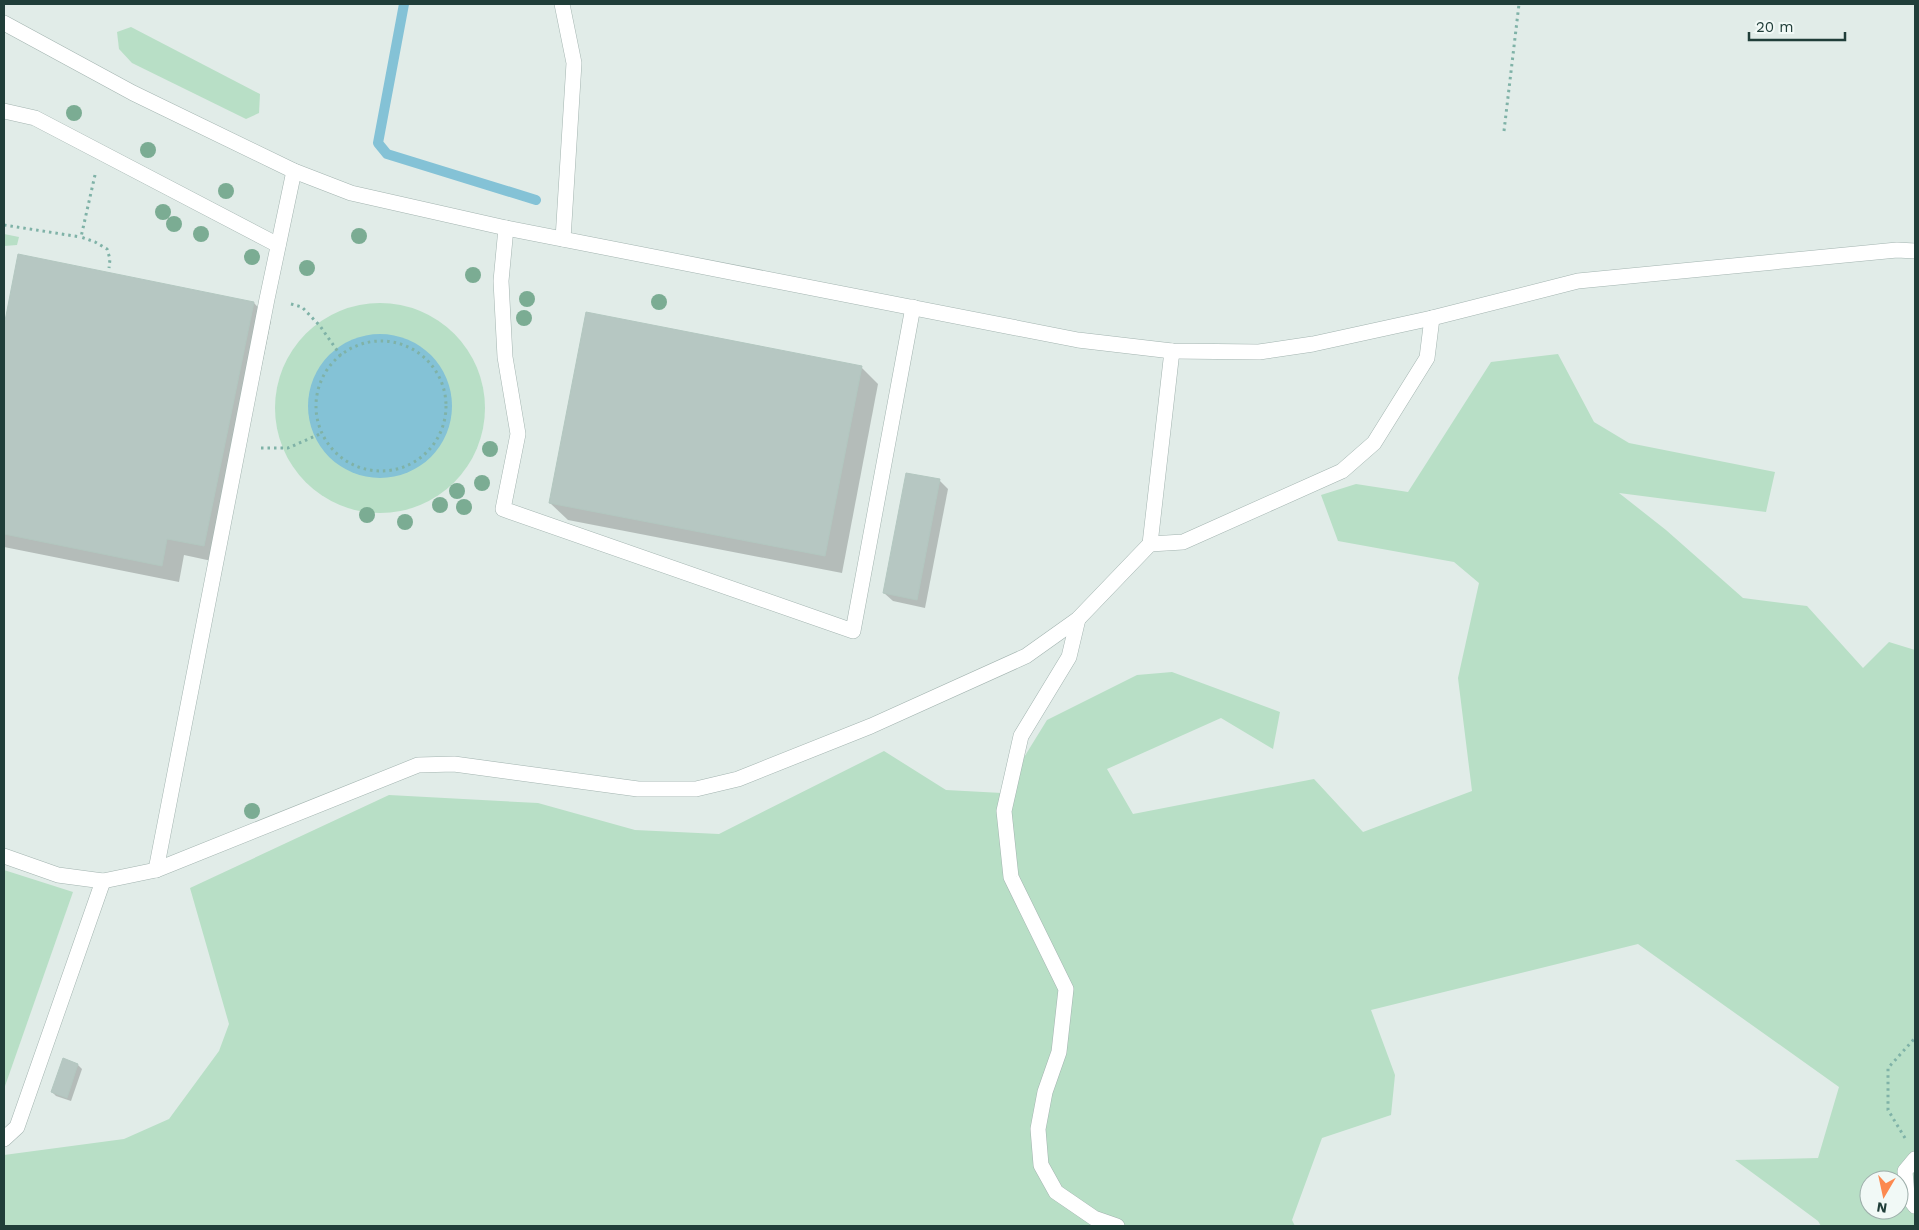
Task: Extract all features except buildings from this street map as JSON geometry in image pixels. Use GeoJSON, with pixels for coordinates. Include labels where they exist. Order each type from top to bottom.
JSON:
{"type":"FeatureCollection","features":[{"type":"Feature","properties":{"kind":"street"},"geometry":{"type":"LineString","coordinates":[[562,4],[574,63],[562,239]]}},
{"type":"Feature","properties":{"kind":"street"},"geometry":{"type":"LineString","coordinates":[[4,23],[133,94],[294,171],[351,193],[506,228],[1078,340],[1172,351],[1259,352],[1313,344],[1432,318],[1578,281],[1897,250],[1915,250]]}},
{"type":"Feature","properties":{"kind":"street"},"geometry":{"type":"LineString","coordinates":[[4,111],[35,118],[278,245]]}},
{"type":"Feature","properties":{"kind":"street"},"geometry":{"type":"LineString","coordinates":[[156,870],[267,300],[294,171]]}},
{"type":"Feature","properties":{"kind":"street"},"geometry":{"type":"LineString","coordinates":[[506,228],[501,281],[504,357],[518,434],[502,509],[853,631],[913,307]]}},
{"type":"Feature","properties":{"kind":"street"},"geometry":{"type":"LineString","coordinates":[[1150,544],[1183,542],[1342,471],[1374,443],[1427,358],[1432,318]]}},
{"type":"Feature","properties":{"kind":"street"},"geometry":{"type":"LineString","coordinates":[[4,856],[58,875],[103,881],[156,870],[418,764],[454,764],[638,789],[696,789],[738,779],[871,726],[1026,656],[1078,619],[1150,544],[1172,351]]}},
{"type":"Feature","properties":{"kind":"street"},"geometry":{"type":"LineString","coordinates":[[1078,619],[1069,657],[1021,736],[1004,811],[1012,877],[1066,989],[1059,1052],[1045,1092],[1038,1130],[1041,1165],[1056,1192],[1094,1218],[1117,1226]]}},
{"type":"Feature","properties":{"kind":"street"},"geometry":{"type":"LineString","coordinates":[[4,1139],[17,1127],[103,881]]}},
{"type":"Feature","properties":{"kind":"street"},"geometry":{"type":"LineString","coordinates":[[1915,1159],[1905,1171],[1907,1195],[1915,1206]]}},
{"type":"Feature","properties":{"kind":"path"},"geometry":{"type":"LineString","coordinates":[[1504,131],[1520,4]]}},
{"type":"Feature","properties":{"kind":"path"},"geometry":{"type":"LineString","coordinates":[[81,237],[100,152]]}},
{"type":"Feature","properties":{"kind":"path"},"geometry":{"type":"LineString","coordinates":[[4,225],[81,237],[95,242],[107,248],[110,259],[109,268]]}},
{"type":"Feature","properties":{"kind":"path"},"geometry":{"type":"LineString","coordinates":[[267,300],[302,307],[320,326],[341,356]]}},
{"type":"Feature","properties":{"kind":"path"},"geometry":{"type":"LineString","coordinates":[[386,342],[406,346],[425,358],[439,376],[446,397],[446,420],[437,440],[422,458],[402,468],[380,472],[358,467],[340,457],[326,441],[318,423],[316,402],[321,382],[331,365],[341,356],[346,351],[366,343],[386,342]]}},
{"type":"Feature","properties":{"kind":"path"},"geometry":{"type":"LineString","coordinates":[[288,448],[322,433]]}},
{"type":"Feature","properties":{"kind":"path"},"geometry":{"type":"LineString","coordinates":[[1906,1140],[1888,1110],[1888,1068],[1915,1038]]}},
{"type":"Feature","properties":{"kind":"green space"},"geometry":{"type":"Polygon","coordinates":[[[131,27],[260,94],[259,113],[246,119],[132,63],[119,49],[117,32],[131,27]]]}},
{"type":"Feature","properties":{"kind":"green space"},"geometry":{"type":"Polygon","coordinates":[[[4,234],[19,237],[17,245],[4,246],[4,234]]]}},
{"type":"Feature","properties":{"kind":"green space"},"geometry":{"type":"Polygon","coordinates":[[[380,303],[400,305],[420,311],[438,321],[454,334],[467,350],[477,368],[483,388],[485,408],[483,428],[477,448],[467,466],[454,482],[438,495],[420,505],[400,511],[380,513],[360,511],[340,505],[322,495],[306,482],[293,466],[283,448],[277,428],[275,408],[277,388],[283,368],[293,350],[306,334],[322,321],[340,311],[360,305],[380,303]]]}},
{"type":"Feature","properties":{"kind":"green space"},"geometry":{"type":"Polygon","coordinates":[[[1558,354],[1594,422],[1629,443],[1775,472],[1766,512],[1619,493],[1666,530],[1743,598],[1807,606],[1863,668],[1889,642],[1915,650],[1915,1226],[1821,1226],[1818,1221],[1735,1160],[1818,1158],[1839,1087],[1638,944],[1371,1010],[1395,1075],[1391,1115],[1322,1138],[1292,1220],[1295,1226],[4,1226],[4,1155],[124,1139],[169,1119],[219,1051],[229,1024],[190,888],[389,795],[538,803],[635,830],[719,834],[884,751],[946,790],[1002,793],[1047,720],[1137,675],[1172,672],[1280,712],[1273,749],[1221,718],[1107,769],[1133,814],[1314,779],[1363,832],[1472,791],[1458,678],[1479,583],[1454,562],[1338,541],[1321,495],[1356,484],[1408,492],[1491,362],[1558,354]]]}},
{"type":"Feature","properties":{"kind":"green space"},"geometry":{"type":"Polygon","coordinates":[[[4,870],[73,892],[4,1089],[4,870]]]}},
{"type":"Feature","properties":{"kind":"water"},"geometry":{"type":"Polygon","coordinates":[[[380,334],[407,340],[431,355],[446,379],[452,406],[446,433],[431,457],[407,472],[380,478],[353,472],[329,457],[314,433],[308,406],[314,379],[329,355],[353,340],[380,334]]]}},
{"type":"Feature","properties":{"kind":"waterway"},"geometry":{"type":"LineString","coordinates":[[404,4],[378,143],[387,154],[536,200]]}}]}
